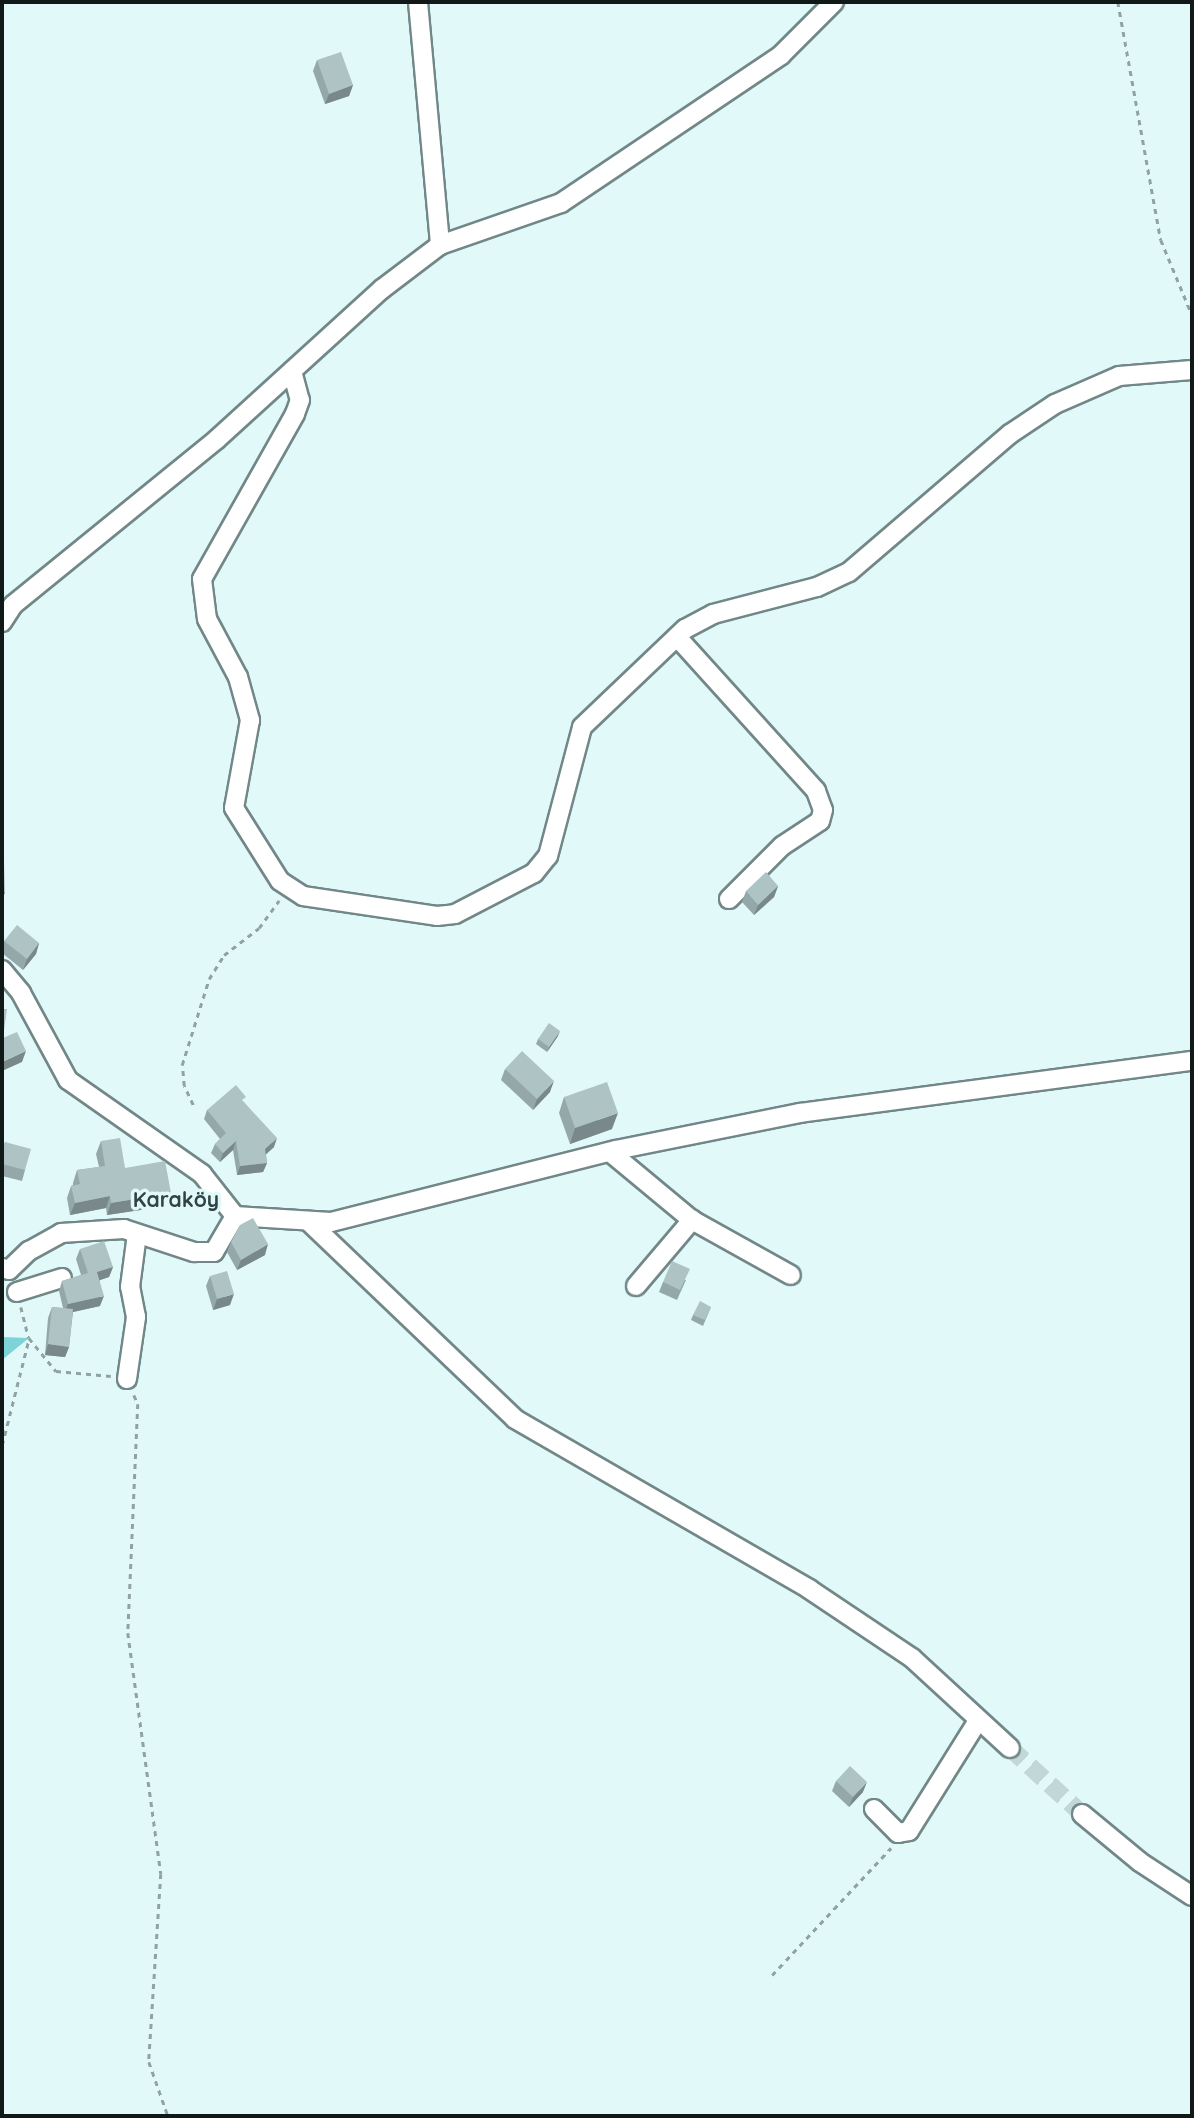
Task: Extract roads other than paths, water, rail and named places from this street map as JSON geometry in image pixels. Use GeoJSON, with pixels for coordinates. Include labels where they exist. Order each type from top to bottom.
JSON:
{"type":"FeatureCollection","features":[{"type":"Feature","properties":{"kind":"street"},"geometry":{"type":"LineString","coordinates":[[418,2],[440,245]]}},
{"type":"Feature","properties":{"kind":"street"},"geometry":{"type":"LineString","coordinates":[[2,622],[13,605],[217,439],[384,288],[440,245],[561,204],[781,55],[834,2]]}},
{"type":"Feature","properties":{"kind":"street"},"geometry":{"type":"LineString","coordinates":[[292,371],[300,400],[295,414],[202,579],[201,597],[207,619],[238,677],[250,720],[234,808],[283,883],[303,896],[327,902],[377,904],[437,916],[455,914],[517,886],[548,856],[582,727],[677,637],[713,614],[817,587],[849,572],[1010,433],[1055,404],[1119,376],[1192,370]]}},
{"type":"Feature","properties":{"kind":"street"},"geometry":{"type":"LineString","coordinates":[[677,637],[816,790],[823,810],[820,821],[782,846],[729,899]]}},
{"type":"Feature","properties":{"kind":"street"},"geometry":{"type":"LineString","coordinates":[[2,970],[21,993],[68,1080],[202,1174],[235,1216],[331,1222],[610,1152],[800,1113],[1192,1061]]}},
{"type":"Feature","properties":{"kind":"street"},"geometry":{"type":"LineString","coordinates":[[610,1152],[692,1220],[790,1275]]}},
{"type":"Feature","properties":{"kind":"street"},"geometry":{"type":"LineString","coordinates":[[2,1268],[9,1270],[29,1251],[61,1233],[124,1228],[194,1252],[214,1252],[235,1216]]}},
{"type":"Feature","properties":{"kind":"street"},"geometry":{"type":"LineString","coordinates":[[636,1286],[692,1220]]}},
{"type":"Feature","properties":{"kind":"street"},"geometry":{"type":"LineString","coordinates":[[308,1221],[515,1419],[810,1589],[912,1658],[977,1722],[1010,1748]]}},
{"type":"Feature","properties":{"kind":"street"},"geometry":{"type":"LineString","coordinates":[[127,1379],[136,1317],[130,1287],[137,1234]]}},
{"type":"Feature","properties":{"kind":"street"},"geometry":{"type":"LineString","coordinates":[[17,1292],[62,1278]]}},
{"type":"Feature","properties":{"kind":"street"},"geometry":{"type":"LineString","coordinates":[[874,1809],[898,1833],[905,1833],[977,1722]]}},
{"type":"Feature","properties":{"kind":"street"},"geometry":{"type":"LineString","coordinates":[[1082,1814],[1140,1862],[1192,1896]]}},
{"type":"Feature","properties":{"kind":"tunnel"},"geometry":{"type":"LineString","coordinates":[[1010,1748],[1082,1814]]}},
{"type":"Feature","properties":{"kind":"district","name":"Karaköy"},"geometry":{"type":"Point","coordinates":[176,1199]}}]}
